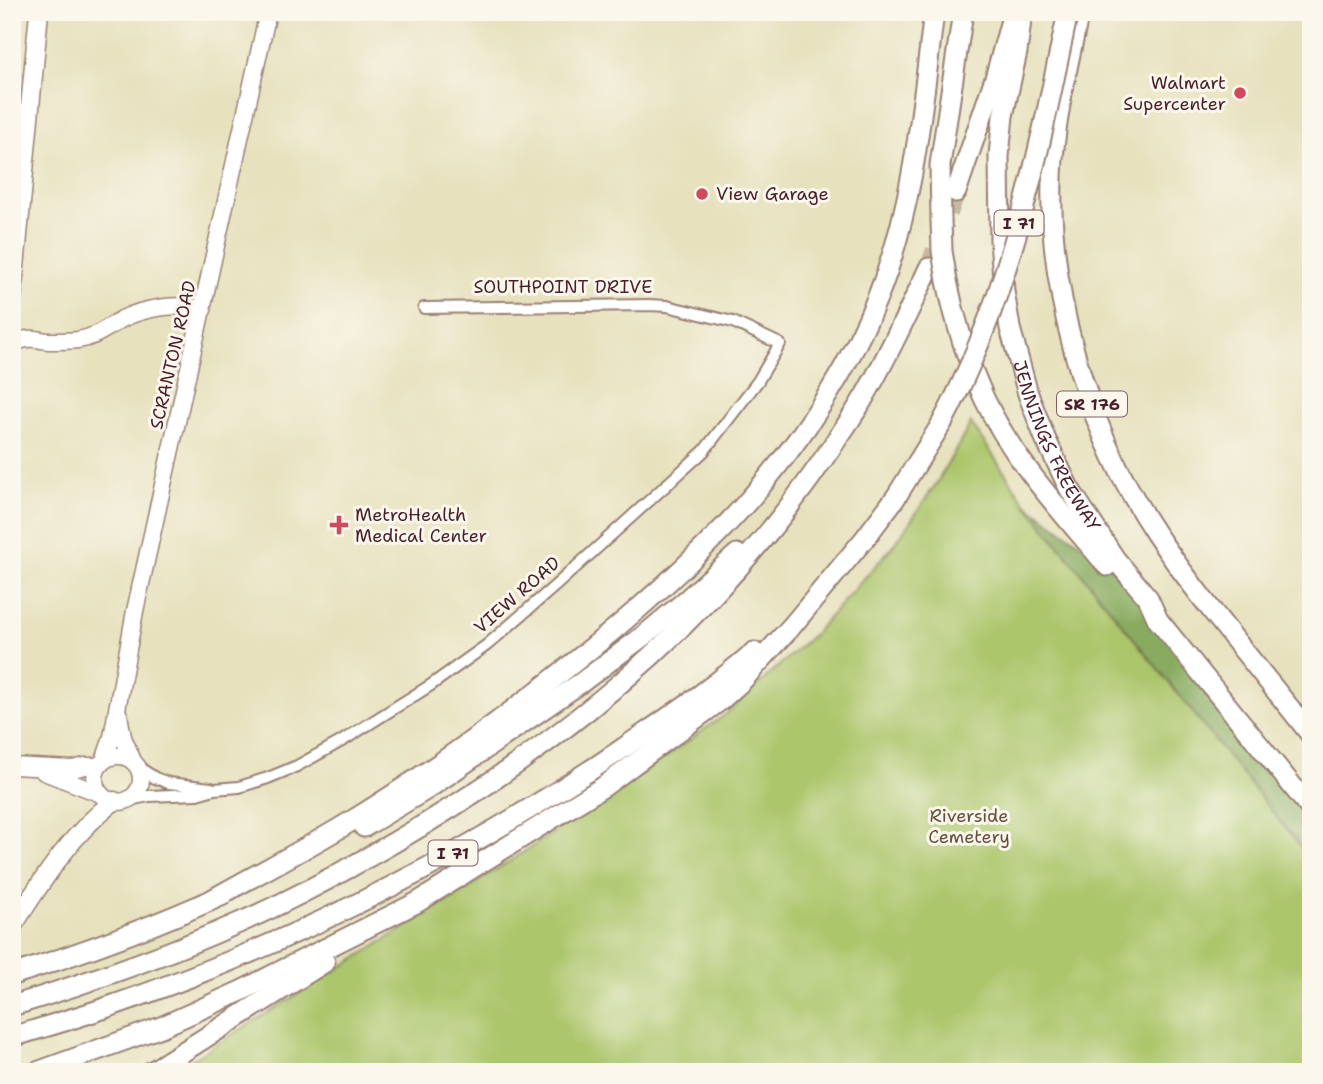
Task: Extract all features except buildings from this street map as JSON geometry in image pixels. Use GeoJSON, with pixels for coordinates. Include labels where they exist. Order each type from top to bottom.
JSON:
{"type":"FeatureCollection","features":[{"type":"Feature","properties":{"kind":"highway"},"geometry":{"type":"LineString","coordinates":[[213,899],[346,824],[438,764],[518,707],[653,597],[738,513],[766,481],[803,434],[837,381],[860,337],[890,263],[918,146],[934,12]]}},
{"type":"Feature","properties":{"kind":"highway"},"geometry":{"type":"LineString","coordinates":[[963,12],[940,165],[942,251],[955,317],[985,399],[1030,473],[1138,603],[1158,620]]}},
{"type":"Feature","properties":{"kind":"highway"},"geometry":{"type":"LineString","coordinates":[[982,117],[981,94],[1003,12]]}},
{"type":"Feature","properties":{"kind":"highway"},"geometry":{"type":"LineString","coordinates":[[956,192],[982,117],[1013,12]]}},
{"type":"Feature","properties":{"kind":"highway","name":"JENNINGS FREEWAY"},"geometry":{"type":"LineString","coordinates":[[1022,12],[1017,52],[1003,116],[998,194],[1004,291],[1010,328],[1028,394],[1069,488],[1115,559],[1148,598],[1158,620],[1311,808]]}},
{"type":"Feature","properties":{"kind":"highway","name":"I 71"},"geometry":{"type":"LineString","coordinates":[[12,1037],[109,1007],[205,970],[297,932],[381,892],[547,799],[677,711],[735,668],[789,621],[838,572],[896,497],[942,424],[960,388],[1011,251],[1033,169],[1068,12]]}},
{"type":"Feature","properties":{"kind":"highway","name":"SR 176"},"geometry":{"type":"LineString","coordinates":[[1079,12],[1061,99],[1051,214],[1065,316],[1085,387],[1103,435],[1125,481],[1154,531],[1186,577],[1311,735]]}},
{"type":"Feature","properties":{"kind":"highway","name":"I 71"},"geometry":{"type":"LineString","coordinates":[[12,1006],[121,971],[243,921],[354,865],[426,824],[507,771],[592,708],[680,631],[715,595],[800,492],[863,400],[929,268]]}},
{"type":"Feature","properties":{"kind":"highway"},"geometry":{"type":"LineString","coordinates":[[12,975],[107,942],[213,899],[327,848],[429,788],[521,726],[663,620],[800,492]]}},
{"type":"Feature","properties":{"kind":"highway"},"geometry":{"type":"LineString","coordinates":[[151,1072],[603,787],[721,700],[741,682],[838,572]]}},
{"type":"Feature","properties":{"kind":"highway"},"geometry":{"type":"LineString","coordinates":[[37,1072],[161,1027],[207,1007],[418,902]]}},
{"type":"Feature","properties":{"kind":"highway"},"geometry":{"type":"LineString","coordinates":[[12,967],[107,942]]}},
{"type":"Feature","properties":{"kind":"main road"},"geometry":{"type":"LineString","coordinates":[[12,299],[18,164],[39,12]]}},
{"type":"Feature","properties":{"kind":"main road"},"geometry":{"type":"LineString","coordinates":[[12,927],[56,861],[93,817],[115,798]]}},
{"type":"Feature","properties":{"kind":"street","name":"SCRANTON ROAD"},"geometry":{"type":"LineString","coordinates":[[102,763],[112,737],[135,611],[268,12]]}},
{"type":"Feature","properties":{"kind":"street","name":"SOUTHPOINT DRIVE"},"geometry":{"type":"LineString","coordinates":[[424,308],[667,306],[733,322],[779,344]]}},
{"type":"Feature","properties":{"kind":"street"},"geometry":{"type":"LineString","coordinates":[[12,344],[27,339],[51,341],[91,337],[144,310],[164,307],[203,310]]}},
{"type":"Feature","properties":{"kind":"street","name":"VIEW ROAD"},"geometry":{"type":"LineString","coordinates":[[115,798],[197,794],[253,783],[297,766],[376,721],[431,685],[487,645],[704,451],[758,381],[779,344]]}},
{"type":"Feature","properties":{"kind":"street","name":"SCRANTON ROAD"},"geometry":{"type":"LineString","coordinates":[[118,706],[123,737],[136,764]]}},
{"type":"Feature","properties":{"kind":"street"},"geometry":{"type":"LineString","coordinates":[[12,766],[73,769],[102,763],[111,757],[119,756],[136,764],[141,781],[135,795],[115,798],[35,768]]}},
{"type":"Feature","properties":{"kind":"street"},"geometry":{"type":"LineString","coordinates":[[102,763],[95,780],[115,798]]}},
{"type":"Feature","properties":{"kind":"street","name":"VIEW ROAD"},"geometry":{"type":"LineString","coordinates":[[136,764],[155,779],[214,789]]}},
{"type":"Feature","properties":{"kind":"green space"},"geometry":{"type":"Polygon","coordinates":[[[12,12],[21,12],[12,109],[12,12]]]}},
{"type":"Feature","properties":{"kind":"green space","name":"Riverside Cemetery"},"geometry":{"type":"Polygon","coordinates":[[[971,423],[1026,504],[1311,860],[1311,1072],[172,1072],[456,896],[628,784],[726,714],[816,632],[895,544],[938,481],[971,423]]]}},
{"type":"Feature","properties":{"kind":"green space"},"geometry":{"type":"Polygon","coordinates":[[[1026,504],[1103,560],[1158,620],[1311,808],[1311,860],[1026,504]]]}},
{"type":"Feature","properties":{"kind":"tunnel"},"geometry":{"type":"LineString","coordinates":[[929,268],[956,192]]}},
{"type":"Feature","properties":{"kind":"place","name":"Walmart Supercenter"},"geometry":{"type":"Point","coordinates":[1240,93]}},
{"type":"Feature","properties":{"kind":"place","name":"View Garage"},"geometry":{"type":"Point","coordinates":[702,194]}},
{"type":"Feature","properties":{"kind":"place","name":"MetroHealth Medical Center"},"geometry":{"type":"Point","coordinates":[339,525]}}]}
